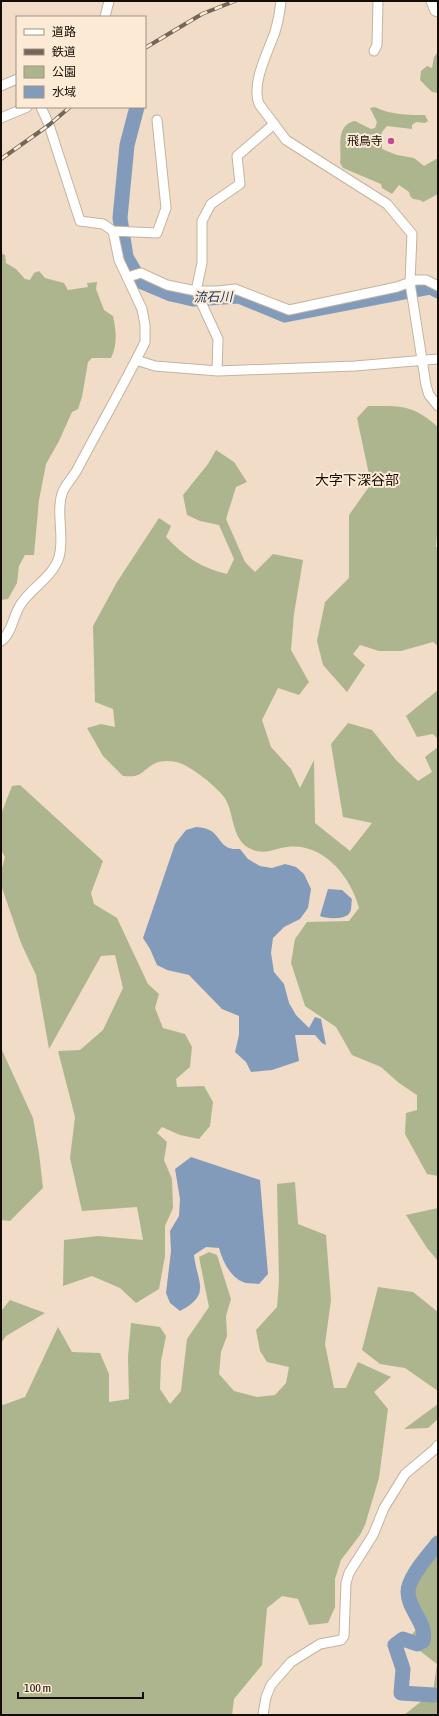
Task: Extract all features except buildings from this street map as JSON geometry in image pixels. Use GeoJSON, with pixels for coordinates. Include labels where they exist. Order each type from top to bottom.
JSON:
{"type":"FeatureCollection","features":[{"type":"Feature","properties":{"kind":"street"},"geometry":{"type":"LineString","coordinates":[[105,16],[110,1]]}},
{"type":"Feature","properties":{"kind":"street"},"geometry":{"type":"LineString","coordinates":[[281,1],[278,21],[262,66],[257,92],[259,104],[286,140],[387,204],[412,234],[410,283],[427,390],[438,406]]}},
{"type":"Feature","properties":{"kind":"street"},"geometry":{"type":"LineString","coordinates":[[374,51],[376,45],[378,1]]}},
{"type":"Feature","properties":{"kind":"street"},"geometry":{"type":"LineString","coordinates":[[431,1],[435,11],[438,12]]}},
{"type":"Feature","properties":{"kind":"street"},"geometry":{"type":"LineString","coordinates":[[1,86],[16,79]]}},
{"type":"Feature","properties":{"kind":"street"},"geometry":{"type":"LineString","coordinates":[[1,118],[25,108]]}},
{"type":"Feature","properties":{"kind":"street"},"geometry":{"type":"LineString","coordinates":[[41,108],[49,125],[80,221],[103,224],[113,231],[157,234],[166,208],[157,120]]}},
{"type":"Feature","properties":{"kind":"street"},"geometry":{"type":"LineString","coordinates":[[217,371],[218,339],[196,291],[202,263],[202,221],[211,204],[240,184],[237,156],[273,124]]}},
{"type":"Feature","properties":{"kind":"street"},"geometry":{"type":"LineString","coordinates":[[1,641],[5,638],[11,628],[12,619],[21,603],[49,573],[59,558],[62,532],[60,501],[64,490],[77,470],[145,342],[145,325],[142,309],[119,260],[113,231]]}},
{"type":"Feature","properties":{"kind":"street"},"geometry":{"type":"LineString","coordinates":[[128,277],[141,273],[167,285],[196,291],[235,289],[289,310],[410,283],[416,280],[426,280],[438,286]]}},
{"type":"Feature","properties":{"kind":"street"},"geometry":{"type":"LineString","coordinates":[[136,360],[155,366],[217,371],[355,366],[438,359]]}},
{"type":"Feature","properties":{"kind":"street"},"geometry":{"type":"LineString","coordinates":[[262,1715],[266,1697],[271,1685],[291,1662],[320,1644],[341,1640],[344,1636],[346,1583],[349,1573],[373,1535],[384,1508],[405,1474],[438,1445]]}},
{"type":"Feature","properties":{"kind":"green space"},"geometry":{"type":"Polygon","coordinates":[[[438,52],[438,93],[432,92],[420,80],[421,71],[427,66],[432,68],[434,57],[438,52]]]}},
{"type":"Feature","properties":{"kind":"green space"},"geometry":{"type":"Polygon","coordinates":[[[375,107],[393,113],[425,115],[428,121],[425,123],[416,122],[412,125],[412,129],[387,126],[382,132],[382,149],[397,155],[414,158],[424,166],[438,158],[438,194],[423,202],[413,199],[409,192],[399,185],[392,194],[382,188],[381,184],[343,168],[340,163],[340,144],[344,127],[355,121],[371,129],[375,128],[377,122],[370,108],[375,107]]]}},
{"type":"Feature","properties":{"kind":"green space"},"geometry":{"type":"Polygon","coordinates":[[[1,253],[5,255],[6,263],[16,269],[25,279],[30,280],[34,273],[39,271],[45,278],[64,283],[68,290],[88,287],[87,283],[97,282],[96,289],[104,310],[113,316],[116,337],[115,347],[111,358],[92,358],[88,362],[82,397],[78,409],[72,412],[59,441],[46,464],[39,500],[34,555],[25,555],[19,566],[17,583],[8,599],[1,600],[1,253]]]}},
{"type":"Feature","properties":{"kind":"green space"},"geometry":{"type":"Polygon","coordinates":[[[368,406],[389,406],[413,410],[429,419],[438,427],[438,522],[436,547],[438,547],[438,646],[433,642],[401,651],[379,651],[360,645],[353,654],[365,665],[347,692],[323,665],[317,641],[325,602],[349,578],[349,515],[371,484],[357,418],[368,406]]]}},
{"type":"Feature","properties":{"kind":"green space"},"geometry":{"type":"Polygon","coordinates":[[[216,450],[234,462],[247,482],[236,487],[226,519],[245,562],[255,572],[273,554],[303,560],[294,614],[291,650],[309,682],[299,695],[278,688],[262,720],[271,747],[291,769],[300,788],[314,760],[315,823],[350,851],[372,823],[343,817],[331,744],[348,723],[372,730],[396,760],[418,781],[432,772],[425,757],[438,747],[438,1176],[427,1174],[405,1134],[406,1113],[417,1110],[417,1095],[399,1083],[381,1067],[352,1055],[336,1027],[305,1006],[291,963],[295,939],[307,922],[349,921],[359,908],[355,896],[342,874],[334,864],[312,850],[300,847],[287,847],[259,852],[243,844],[236,833],[229,806],[223,795],[204,778],[182,764],[168,761],[161,762],[154,764],[136,776],[123,776],[103,756],[87,728],[101,724],[115,727],[113,709],[95,702],[93,626],[117,582],[159,518],[171,526],[166,537],[179,550],[201,565],[227,574],[234,559],[219,525],[200,521],[187,515],[183,495],[208,464],[216,450]]]}},
{"type":"Feature","properties":{"kind":"green space"},"geometry":{"type":"Polygon","coordinates":[[[438,690],[438,739],[433,734],[417,737],[406,716],[438,690]]]}},
{"type":"Feature","properties":{"kind":"green space"},"geometry":{"type":"Polygon","coordinates":[[[20,785],[103,861],[91,893],[94,904],[117,918],[148,984],[159,994],[155,1008],[163,1028],[185,1034],[192,1047],[190,1067],[176,1079],[177,1087],[204,1086],[213,1102],[210,1126],[199,1139],[180,1135],[162,1127],[157,1133],[167,1142],[164,1160],[172,1179],[173,1208],[165,1226],[165,1256],[159,1289],[136,1303],[120,1288],[92,1276],[63,1286],[64,1240],[98,1236],[143,1240],[137,1207],[82,1211],[70,1158],[75,1117],[58,1051],[80,1050],[103,1030],[123,988],[115,955],[101,956],[49,1049],[36,975],[21,943],[1,885],[1,872],[5,857],[1,850],[1,814],[12,786],[20,785]]]}},
{"type":"Feature","properties":{"kind":"green space"},"geometry":{"type":"Polygon","coordinates":[[[1,1048],[33,1118],[43,1188],[10,1221],[1,1220],[1,1048]]]}},
{"type":"Feature","properties":{"kind":"green space"},"geometry":{"type":"Polygon","coordinates":[[[295,1182],[298,1224],[326,1235],[331,1300],[325,1344],[334,1388],[346,1388],[358,1362],[391,1377],[374,1392],[388,1409],[379,1478],[365,1525],[360,1535],[341,1560],[335,1579],[335,1607],[328,1623],[309,1625],[298,1599],[282,1596],[267,1608],[262,1665],[234,1699],[232,1715],[1,1715],[1,1403],[3,1405],[25,1397],[58,1327],[72,1352],[100,1353],[109,1374],[109,1402],[129,1399],[128,1357],[131,1323],[160,1327],[166,1336],[161,1361],[160,1389],[170,1404],[181,1391],[187,1339],[209,1307],[199,1257],[209,1252],[217,1255],[231,1299],[226,1316],[227,1336],[221,1352],[219,1374],[234,1391],[257,1397],[275,1395],[286,1383],[289,1367],[267,1362],[260,1351],[256,1330],[277,1307],[279,1282],[277,1184],[295,1182]]]}},
{"type":"Feature","properties":{"kind":"green space"},"geometry":{"type":"Polygon","coordinates":[[[438,1208],[438,1261],[427,1248],[406,1215],[438,1208]]]}},
{"type":"Feature","properties":{"kind":"green space"},"geometry":{"type":"Polygon","coordinates":[[[378,1287],[413,1292],[438,1312],[438,1391],[405,1368],[380,1364],[362,1350],[378,1287]]]}},
{"type":"Feature","properties":{"kind":"green space"},"geometry":{"type":"Polygon","coordinates":[[[10,1300],[45,1313],[6,1336],[1,1343],[1,1311],[10,1300]]]}},
{"type":"Feature","properties":{"kind":"green space"},"geometry":{"type":"Polygon","coordinates":[[[438,1404],[438,1419],[428,1428],[404,1429],[438,1404]]]}},
{"type":"Feature","properties":{"kind":"green space"},"geometry":{"type":"Polygon","coordinates":[[[438,1555],[438,1715],[404,1715],[433,1692],[437,1664],[407,1641],[422,1622],[409,1596],[426,1562],[438,1555]]]}},
{"type":"Feature","properties":{"kind":"water"},"geometry":{"type":"Polygon","coordinates":[[[196,827],[205,828],[211,831],[226,847],[240,849],[248,859],[260,866],[272,868],[285,864],[296,867],[304,874],[311,889],[308,908],[300,919],[284,927],[273,938],[271,953],[274,972],[284,984],[289,1003],[296,1015],[309,1028],[315,1017],[321,1019],[326,1045],[322,1043],[315,1035],[295,1035],[299,1061],[272,1070],[251,1072],[246,1062],[235,1052],[239,1035],[239,1016],[222,1009],[189,975],[167,970],[157,965],[143,938],[175,844],[186,830],[196,827]]]}},
{"type":"Feature","properties":{"kind":"water"},"geometry":{"type":"Polygon","coordinates":[[[328,889],[342,890],[352,899],[351,909],[348,915],[341,918],[327,918],[320,916],[328,889]]]}},
{"type":"Feature","properties":{"kind":"water"},"geometry":{"type":"Polygon","coordinates":[[[191,1157],[260,1180],[268,1274],[259,1284],[246,1283],[238,1280],[224,1263],[219,1248],[206,1247],[194,1255],[200,1287],[199,1293],[190,1305],[180,1311],[170,1303],[166,1293],[171,1251],[170,1231],[179,1216],[180,1199],[175,1169],[191,1157]]]}},
{"type":"Feature","properties":{"kind":"waterway","name":"流石川"},"geometry":{"type":"LineString","coordinates":[[137,108],[127,145],[120,218],[126,257],[140,281],[171,294],[193,299],[239,296],[285,315],[431,287],[438,291]]}},
{"type":"Feature","properties":{"kind":"waterway","name":"流石川"},"geometry":{"type":"LineString","coordinates":[[434,1695],[401,1693],[403,1669],[395,1645],[403,1639],[417,1644],[423,1641],[423,1629],[411,1605],[408,1592],[411,1580],[415,1573],[438,1543]]}},
{"type":"Feature","properties":{"kind":"railway"},"geometry":{"type":"LineString","coordinates":[[146,47],[202,14],[235,1]]}},
{"type":"Feature","properties":{"kind":"railway"},"geometry":{"type":"LineString","coordinates":[[1,159],[49,125],[69,108]]}},
{"type":"Feature","properties":{"kind":"place","name":"飛鳥寺"},"geometry":{"type":"Point","coordinates":[391,141]}},
{"type":"Feature","properties":{"kind":"district","name":"大字下深谷部"},"geometry":{"type":"Point","coordinates":[357,480]}}]}
